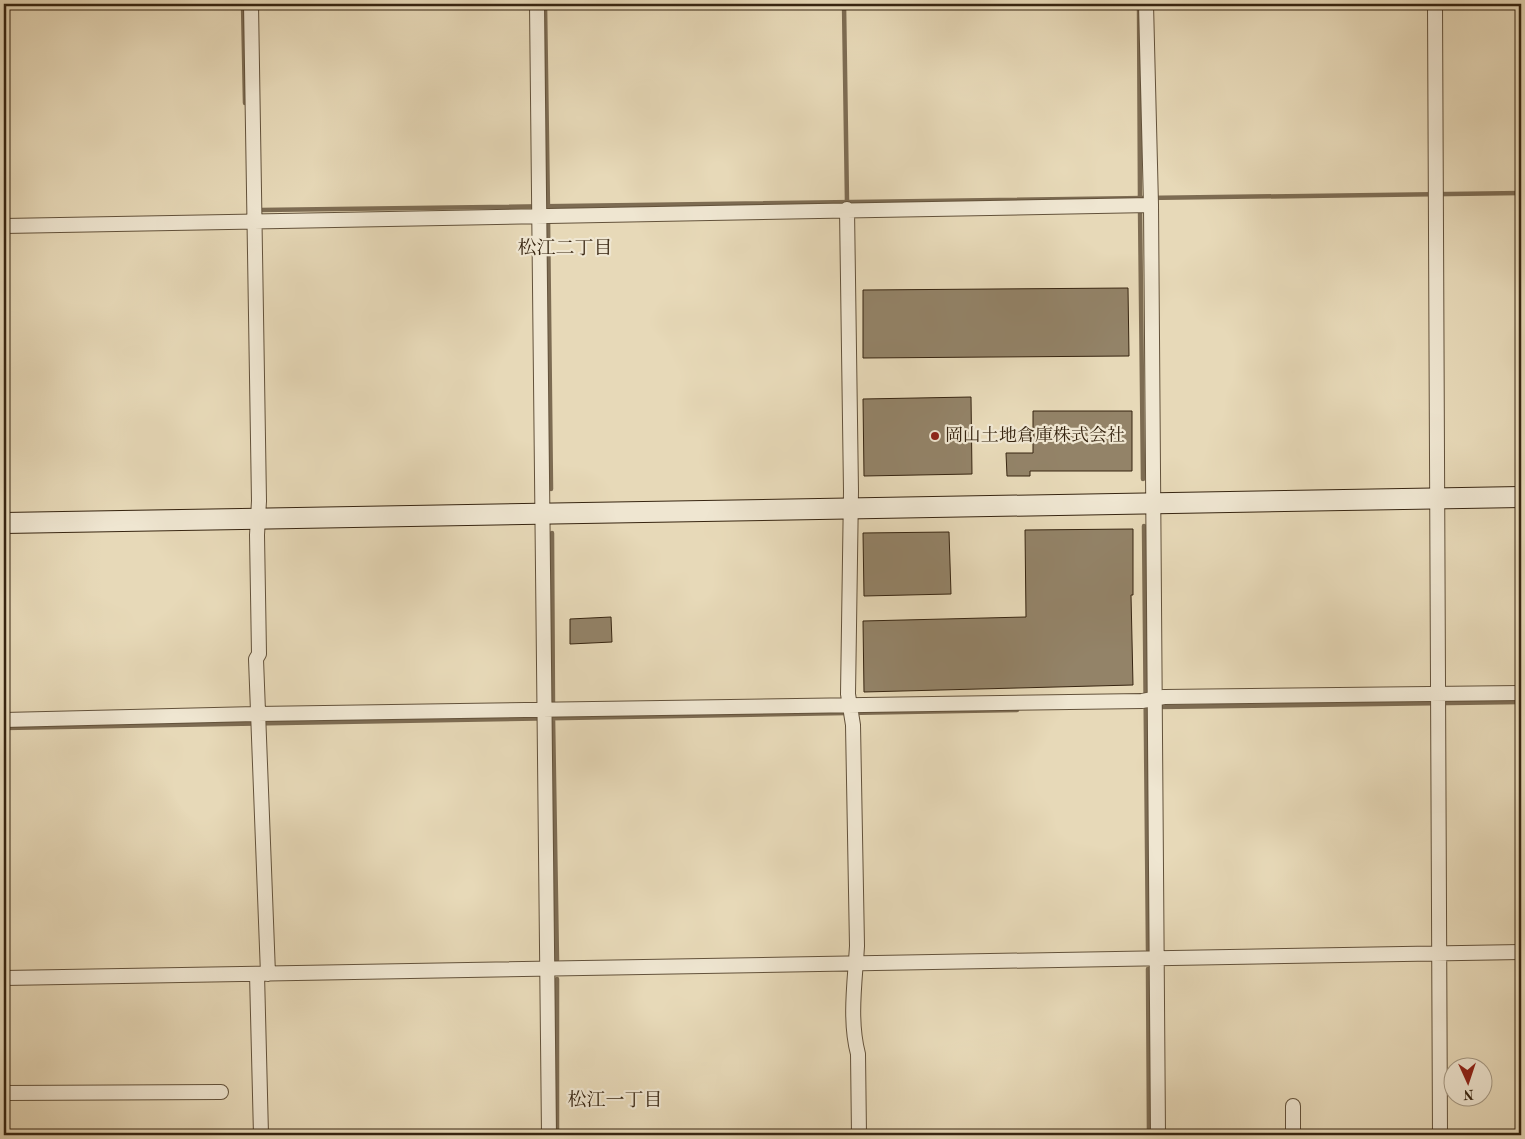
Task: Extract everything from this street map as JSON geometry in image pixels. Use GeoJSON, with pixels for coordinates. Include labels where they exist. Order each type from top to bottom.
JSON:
{"type":"FeatureCollection","features":[{"type":"Feature","properties":{"kind":"street"},"geometry":{"type":"LineString","coordinates":[[251,4],[258,517],[257,720],[262,974],[261,1135]]}},
{"type":"Feature","properties":{"kind":"street"},"geometry":{"type":"LineString","coordinates":[[537,4],[543,212],[542,513],[549,714],[547,970],[549,1135]]}},
{"type":"Feature","properties":{"kind":"street"},"geometry":{"type":"LineString","coordinates":[[1146,4],[1146,201],[1154,503],[1151,703],[1158,958],[1158,1135]]}},
{"type":"Feature","properties":{"kind":"street"},"geometry":{"type":"LineString","coordinates":[[1435,4],[1440,1135]]}},
{"type":"Feature","properties":{"kind":"street"},"geometry":{"type":"LineString","coordinates":[[4,226],[254,222],[543,212],[847,209],[1146,201]]}},
{"type":"Feature","properties":{"kind":"street"},"geometry":{"type":"LineString","coordinates":[[847,209],[850,508],[848,694],[851,712],[856,964],[854,977],[855,1043],[858,1054],[859,1135]]}},
{"type":"Feature","properties":{"kind":"street"},"geometry":{"type":"LineString","coordinates":[[4,523],[258,517],[1521,497]]}},
{"type":"Feature","properties":{"kind":"street"},"geometry":{"type":"LineString","coordinates":[[4,720],[257,720],[549,714],[851,712],[1151,703],[1439,700],[1521,693]]}},
{"type":"Feature","properties":{"kind":"street"},"geometry":{"type":"LineString","coordinates":[[4,978],[1521,952]]}},
{"type":"Feature","properties":{"kind":"street"},"geometry":{"type":"LineString","coordinates":[[4,1093],[221,1092]]}},
{"type":"Feature","properties":{"kind":"street"},"geometry":{"type":"LineString","coordinates":[[1293,1106],[1293,1135]]}},
{"type":"Feature","properties":{"kind":"building"},"geometry":{"type":"Polygon","coordinates":[[[1128,288],[1129,356],[863,358],[863,290],[1128,288]]]}},
{"type":"Feature","properties":{"kind":"building"},"geometry":{"type":"Polygon","coordinates":[[[971,397],[972,474],[864,476],[863,399],[971,397]]]}},
{"type":"Feature","properties":{"kind":"building"},"geometry":{"type":"Polygon","coordinates":[[[1033,411],[1132,411],[1132,471],[1030,471],[1030,476],[1007,476],[1006,453],[1033,453],[1033,411]]]}},
{"type":"Feature","properties":{"kind":"building"},"geometry":{"type":"Polygon","coordinates":[[[1133,529],[1133,595],[1131,595],[1133,685],[864,692],[863,621],[1026,617],[1025,530],[1133,529]]]}},
{"type":"Feature","properties":{"kind":"building"},"geometry":{"type":"Polygon","coordinates":[[[949,532],[951,594],[864,596],[863,533],[949,532]]]}},
{"type":"Feature","properties":{"kind":"building"},"geometry":{"type":"Polygon","coordinates":[[[611,617],[612,642],[570,644],[570,619],[611,617]]]}},
{"type":"Feature","properties":{"kind":"waterway"},"geometry":{"type":"LineString","coordinates":[[243,4],[245,103]]}},
{"type":"Feature","properties":{"kind":"waterway"},"geometry":{"type":"LineString","coordinates":[[545,4],[548,210]]}},
{"type":"Feature","properties":{"kind":"waterway"},"geometry":{"type":"LineString","coordinates":[[844,4],[847,202]]}},
{"type":"Feature","properties":{"kind":"waterway"},"geometry":{"type":"LineString","coordinates":[[1139,4],[1140,200]]}},
{"type":"Feature","properties":{"kind":"waterway"},"geometry":{"type":"LineString","coordinates":[[1183,4],[1190,6],[1195,4]]}},
{"type":"Feature","properties":{"kind":"waterway"},"geometry":{"type":"LineString","coordinates":[[260,210],[1521,193]]}},
{"type":"Feature","properties":{"kind":"waterway"},"geometry":{"type":"LineString","coordinates":[[1140,208],[1143,479]]}},
{"type":"Feature","properties":{"kind":"waterway"},"geometry":{"type":"LineString","coordinates":[[548,218],[551,489]]}},
{"type":"Feature","properties":{"kind":"waterway"},"geometry":{"type":"LineString","coordinates":[[1144,526],[1148,950]]}},
{"type":"Feature","properties":{"kind":"waterway"},"geometry":{"type":"LineString","coordinates":[[552,533],[553,707]]}},
{"type":"Feature","properties":{"kind":"waterway"},"geometry":{"type":"LineString","coordinates":[[1158,707],[1521,702]]}},
{"type":"Feature","properties":{"kind":"waterway"},"geometry":{"type":"LineString","coordinates":[[4,728],[1017,710]]}},
{"type":"Feature","properties":{"kind":"waterway"},"geometry":{"type":"LineString","coordinates":[[553,717],[557,960]]}},
{"type":"Feature","properties":{"kind":"waterway"},"geometry":{"type":"LineString","coordinates":[[1148,969],[1149,1135]]}},
{"type":"Feature","properties":{"kind":"waterway"},"geometry":{"type":"LineString","coordinates":[[557,979],[557,1135]]}},
{"type":"Feature","properties":{"kind":"place","name":"岡山土地倉庫株式会社"},"geometry":{"type":"Point","coordinates":[935,436]}},
{"type":"Feature","properties":{"kind":"district","name":"松江二丁目"},"geometry":{"type":"Point","coordinates":[565,249]}},
{"type":"Feature","properties":{"kind":"district","name":"松江一丁目"},"geometry":{"type":"Point","coordinates":[615,1101]}}]}
